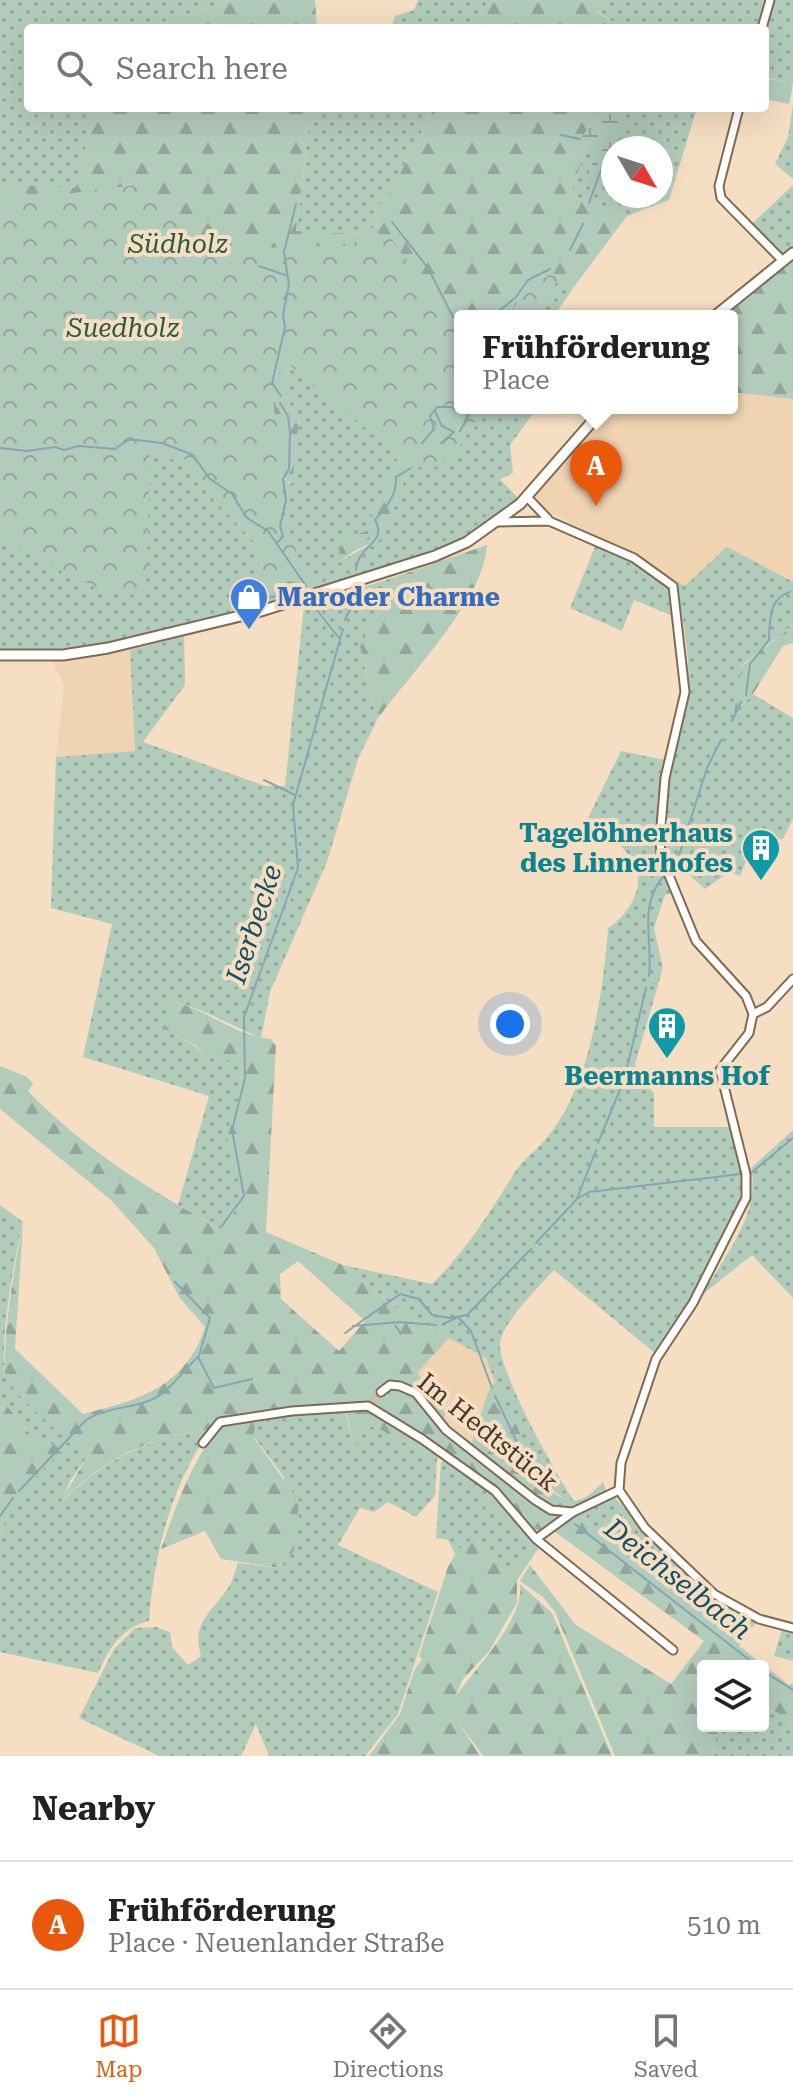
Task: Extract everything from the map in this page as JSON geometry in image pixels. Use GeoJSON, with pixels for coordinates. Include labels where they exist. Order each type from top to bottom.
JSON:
{"type":"FeatureCollection","features":[{"type":"Feature","properties":{"kind":"main road"},"geometry":{"type":"LineString","coordinates":[[722,310],[793,253]]}},
{"type":"Feature","properties":{"kind":"main road"},"geometry":{"type":"LineString","coordinates":[[0,655],[88,652],[256,612],[435,556],[467,542],[523,501],[599,414]]}},
{"type":"Feature","properties":{"kind":"street"},"geometry":{"type":"LineString","coordinates":[[763,24],[770,0]]}},
{"type":"Feature","properties":{"kind":"street"},"geometry":{"type":"LineString","coordinates":[[738,112],[719,186],[721,198],[783,261]]}},
{"type":"Feature","properties":{"kind":"street"},"geometry":{"type":"LineString","coordinates":[[523,501],[536,519]]}},
{"type":"Feature","properties":{"kind":"street"},"geometry":{"type":"LineString","coordinates":[[523,501],[549,521],[634,558],[673,586],[685,692],[664,789],[659,824],[661,856],[696,941],[746,996],[753,1014],[749,1033],[720,1070],[746,1174],[746,1198],[693,1303],[656,1359],[621,1463],[619,1490],[645,1528],[714,1594],[759,1619],[793,1628]]}},
{"type":"Feature","properties":{"kind":"street"},"geometry":{"type":"LineString","coordinates":[[497,522],[549,521]]}},
{"type":"Feature","properties":{"kind":"street"},"geometry":{"type":"LineString","coordinates":[[753,1014],[767,1007],[793,979]]}},
{"type":"Feature","properties":{"kind":"street","name":"Im Hedtstück"},"geometry":{"type":"LineString","coordinates":[[381,1392],[390,1385],[416,1393],[446,1430],[535,1500],[551,1510],[573,1512]]}},
{"type":"Feature","properties":{"kind":"street","name":"Im Hedtstück"},"geometry":{"type":"LineString","coordinates":[[203,1443],[220,1422],[370,1404],[495,1491],[536,1539],[673,1650]]}},
{"type":"Feature","properties":{"kind":"street","name":"Im Hedtstück"},"geometry":{"type":"LineString","coordinates":[[536,1539],[573,1512],[619,1490]]}},
{"type":"Feature","properties":{"kind":"shaded area"},"geometry":{"type":"Polygon","coordinates":[[[738,393],[793,399],[793,582],[685,586],[635,556],[543,509],[535,495],[604,414],[738,414],[738,393]]]}},
{"type":"Feature","properties":{"kind":"shaded area"},"geometry":{"type":"Polygon","coordinates":[[[130,650],[135,751],[56,757],[64,686],[53,662],[130,650]]]}},
{"type":"Feature","properties":{"kind":"shaded area"},"geometry":{"type":"Polygon","coordinates":[[[449,1338],[486,1358],[495,1382],[488,1392],[472,1445],[443,1423],[417,1373],[449,1338]]]}},
{"type":"Feature","properties":{"kind":"green space"},"geometry":{"type":"Polygon","coordinates":[[[0,0],[229,0],[166,24],[24,24],[24,112],[94,112],[76,189],[0,184],[0,0]]]}},
{"type":"Feature","properties":{"kind":"green space"},"geometry":{"type":"Polygon","coordinates":[[[229,0],[315,0],[317,24],[166,24],[229,0]]]}},
{"type":"Feature","properties":{"kind":"green space"},"geometry":{"type":"Polygon","coordinates":[[[418,0],[488,0],[476,24],[392,24],[395,16],[414,10],[418,0]]]}},
{"type":"Feature","properties":{"kind":"green space"},"geometry":{"type":"Polygon","coordinates":[[[488,0],[601,0],[597,12],[616,24],[476,24],[488,0]]]}},
{"type":"Feature","properties":{"kind":"green space"},"geometry":{"type":"Polygon","coordinates":[[[601,0],[793,0],[793,84],[769,78],[769,24],[616,24],[597,11],[601,0]]]}},
{"type":"Feature","properties":{"kind":"green space"},"geometry":{"type":"Polygon","coordinates":[[[769,79],[793,84],[789,104],[769,100],[769,79]]]}},
{"type":"Feature","properties":{"kind":"green space"},"geometry":{"type":"Polygon","coordinates":[[[793,104],[793,179],[775,164],[788,137],[793,104]]]}},
{"type":"Feature","properties":{"kind":"green space","name":"Südholz"},"geometry":{"type":"Polygon","coordinates":[[[94,112],[311,112],[296,231],[353,234],[378,226],[374,210],[391,191],[432,112],[599,112],[570,195],[627,216],[574,287],[542,276],[515,310],[454,310],[454,390],[421,440],[380,540],[356,550],[336,564],[343,538],[365,532],[401,451],[292,365],[282,390],[299,420],[292,484],[276,472],[274,405],[211,355],[182,435],[318,584],[300,591],[182,465],[146,442],[0,535],[0,184],[76,188],[94,112]]]}},
{"type":"Feature","properties":{"kind":"green space"},"geometry":{"type":"Polygon","coordinates":[[[311,112],[432,112],[391,191],[374,210],[378,226],[353,234],[296,232],[311,112]]]}},
{"type":"Feature","properties":{"kind":"green space"},"geometry":{"type":"Polygon","coordinates":[[[599,112],[696,112],[673,187],[673,136],[601,136],[601,206],[570,195],[599,112]]]}},
{"type":"Feature","properties":{"kind":"green space"},"geometry":{"type":"Polygon","coordinates":[[[600,112],[624,112],[619,136],[601,136],[601,167],[596,183],[583,186],[595,157],[595,148],[580,139],[600,112]]]}},
{"type":"Feature","properties":{"kind":"green space","name":"Suedholz"},"geometry":{"type":"Polygon","coordinates":[[[148,185],[197,230],[215,242],[227,245],[273,248],[330,245],[356,243],[387,234],[454,326],[454,414],[479,414],[454,452],[438,466],[428,470],[405,461],[284,360],[270,398],[283,446],[278,489],[305,582],[261,594],[258,551],[252,537],[181,455],[150,448],[146,597],[97,588],[0,539],[0,198],[148,185]]]}},
{"type":"Feature","properties":{"kind":"green space"},"geometry":{"type":"Polygon","coordinates":[[[793,185],[793,246],[780,256],[752,224],[793,185]]]}},
{"type":"Feature","properties":{"kind":"green space"},"geometry":{"type":"Polygon","coordinates":[[[605,208],[648,208],[627,216],[605,208]]]}},
{"type":"Feature","properties":{"kind":"green space"},"geometry":{"type":"Polygon","coordinates":[[[793,246],[793,399],[738,393],[738,310],[713,310],[793,246]]]}},
{"type":"Feature","properties":{"kind":"green space"},"geometry":{"type":"Polygon","coordinates":[[[550,275],[559,277],[542,310],[510,310],[515,306],[550,275]]]}},
{"type":"Feature","properties":{"kind":"green space"},"geometry":{"type":"Polygon","coordinates":[[[542,276],[574,287],[558,310],[515,310],[542,276]]]}},
{"type":"Feature","properties":{"kind":"green space"},"geometry":{"type":"Polygon","coordinates":[[[211,355],[274,405],[276,472],[291,484],[299,420],[282,390],[292,365],[401,451],[365,533],[337,563],[380,539],[421,440],[454,413],[532,415],[510,445],[513,473],[500,479],[520,500],[459,541],[302,594],[127,639],[75,648],[0,650],[0,535],[146,442],[182,465],[300,591],[317,584],[182,434],[211,355]]]}},
{"type":"Feature","properties":{"kind":"green space"},"geometry":{"type":"Polygon","coordinates":[[[596,544],[656,573],[669,586],[675,617],[634,600],[622,631],[570,608],[596,544]]]}},
{"type":"Feature","properties":{"kind":"green space"},"geometry":{"type":"Polygon","coordinates":[[[487,545],[483,567],[459,613],[377,720],[360,647],[398,576],[487,545]]]}},
{"type":"Feature","properties":{"kind":"green space"},"geometry":{"type":"Polygon","coordinates":[[[727,547],[793,582],[793,625],[742,665],[735,712],[753,694],[793,718],[793,819],[783,839],[756,837],[740,876],[729,872],[705,889],[674,862],[670,866],[662,825],[688,679],[677,581],[685,586],[727,547]]]}},
{"type":"Feature","properties":{"kind":"green space"},"geometry":{"type":"Polygon","coordinates":[[[398,576],[360,647],[377,720],[358,759],[327,862],[270,992],[261,1038],[173,1002],[166,1029],[196,1047],[205,1057],[243,1062],[239,1103],[227,1137],[243,1190],[235,1210],[220,1229],[178,1205],[209,1096],[83,1057],[112,924],[51,908],[56,757],[135,751],[130,650],[184,636],[185,685],[143,742],[265,786],[285,786],[304,606],[398,576]]]}},
{"type":"Feature","properties":{"kind":"green space"},"geometry":{"type":"Polygon","coordinates":[[[793,625],[793,643],[783,646],[753,694],[734,713],[742,666],[793,625]]]}},
{"type":"Feature","properties":{"kind":"green space"},"geometry":{"type":"Polygon","coordinates":[[[621,751],[665,760],[657,827],[671,893],[665,895],[654,928],[663,968],[635,1064],[636,1075],[654,1093],[654,1127],[731,1127],[743,1176],[743,1198],[697,1292],[656,1354],[554,1270],[522,1305],[507,1327],[500,1345],[509,1378],[574,1501],[559,1495],[532,1463],[509,1418],[486,1358],[403,1313],[343,1265],[432,1284],[467,1245],[518,1167],[560,1120],[573,1095],[591,1040],[598,1011],[608,928],[626,912],[638,886],[638,874],[627,853],[587,820],[621,751]]]}},
{"type":"Feature","properties":{"kind":"green space"},"geometry":{"type":"Polygon","coordinates":[[[169,1003],[185,1005],[245,1033],[271,1039],[276,1046],[266,1232],[343,1265],[403,1313],[449,1338],[417,1373],[447,1406],[443,1423],[471,1445],[488,1392],[495,1382],[547,1488],[570,1500],[583,1499],[603,1482],[607,1492],[539,1530],[532,1528],[522,1521],[502,1495],[441,1456],[437,1459],[373,1426],[364,1430],[354,1449],[345,1407],[220,1420],[211,1429],[147,1444],[94,1473],[60,1503],[87,1457],[32,1408],[6,1378],[7,1326],[23,1224],[15,1349],[83,1414],[140,1396],[172,1378],[196,1348],[205,1327],[179,1297],[154,1248],[111,1200],[0,1109],[0,1066],[27,1077],[33,1084],[28,1091],[95,1150],[144,1184],[220,1229],[235,1211],[242,1190],[227,1137],[239,1103],[243,1063],[205,1057],[196,1046],[165,1029],[169,1003]],[[298,1261],[280,1274],[281,1299],[339,1351],[365,1321],[298,1261]]]}},
{"type":"Feature","properties":{"kind":"green space"},"geometry":{"type":"Polygon","coordinates":[[[793,1130],[793,1298],[752,1255],[703,1294],[746,1218],[753,1185],[751,1168],[793,1130]]]}},
{"type":"Feature","properties":{"kind":"green space"},"geometry":{"type":"Polygon","coordinates":[[[0,1205],[23,1222],[6,1319],[5,1374],[29,1403],[87,1457],[70,1481],[63,1501],[96,1473],[131,1452],[169,1438],[211,1429],[185,1473],[167,1521],[155,1571],[149,1621],[131,1628],[118,1640],[98,1673],[0,1652],[0,1535],[13,1501],[30,1434],[0,1397],[0,1205]]]}},
{"type":"Feature","properties":{"kind":"green space"},"geometry":{"type":"Polygon","coordinates":[[[0,1397],[30,1434],[63,1449],[13,1501],[0,1535],[0,1397]]]}},
{"type":"Feature","properties":{"kind":"green space"},"geometry":{"type":"Polygon","coordinates":[[[345,1412],[354,1448],[364,1430],[373,1426],[437,1459],[435,1496],[416,1517],[388,1502],[374,1512],[360,1508],[338,1545],[438,1592],[398,1714],[365,1756],[269,1756],[256,1724],[241,1756],[159,1756],[79,1718],[114,1649],[135,1628],[156,1627],[170,1632],[172,1647],[188,1665],[201,1656],[199,1635],[204,1619],[230,1585],[238,1563],[279,1568],[284,1477],[253,1436],[257,1418],[294,1413],[345,1412]]]}},
{"type":"Feature","properties":{"kind":"green space"},"geometry":{"type":"Polygon","coordinates":[[[257,1418],[253,1437],[299,1501],[294,1550],[280,1568],[221,1559],[205,1531],[161,1549],[186,1484],[211,1438],[222,1424],[257,1418]]]}},
{"type":"Feature","properties":{"kind":"green space"},"geometry":{"type":"Polygon","coordinates":[[[445,1460],[493,1492],[483,1505],[532,1545],[511,1571],[477,1540],[455,1554],[448,1540],[436,1538],[441,1462],[445,1460]]]}},
{"type":"Feature","properties":{"kind":"green space"},"geometry":{"type":"Polygon","coordinates":[[[493,1492],[525,1534],[540,1546],[517,1580],[517,1603],[489,1651],[463,1679],[454,1699],[506,1629],[514,1613],[519,1598],[520,1584],[552,1613],[612,1756],[483,1756],[457,1720],[480,1756],[369,1756],[400,1714],[414,1671],[422,1659],[419,1656],[448,1567],[458,1549],[476,1539],[511,1571],[532,1545],[483,1505],[493,1492]]]}},
{"type":"Feature","properties":{"kind":"green space"},"geometry":{"type":"Polygon","coordinates":[[[612,1495],[695,1580],[758,1620],[743,1639],[630,1559],[582,1516],[612,1495]]]}},
{"type":"Feature","properties":{"kind":"green space"},"geometry":{"type":"Polygon","coordinates":[[[600,1500],[583,1517],[630,1559],[743,1639],[739,1646],[757,1660],[697,1660],[697,1732],[718,1732],[712,1756],[615,1756],[555,1612],[543,1597],[520,1581],[530,1565],[576,1625],[671,1684],[704,1641],[551,1529],[600,1500]]]}},
{"type":"Feature","properties":{"kind":"green space"},"geometry":{"type":"Polygon","coordinates":[[[782,1629],[793,1631],[793,1661],[774,1656],[782,1629]]]}},
{"type":"Feature","properties":{"kind":"green space"},"geometry":{"type":"Polygon","coordinates":[[[769,1669],[789,1685],[793,1683],[793,1726],[777,1712],[769,1711],[769,1669]]]}},
{"type":"Feature","properties":{"kind":"green space"},"geometry":{"type":"Polygon","coordinates":[[[769,1711],[777,1712],[793,1726],[793,1756],[712,1756],[718,1732],[769,1732],[769,1711]]]}},
{"type":"Feature","properties":{"kind":"waterway"},"geometry":{"type":"LineString","coordinates":[[561,135],[580,139]]}},
{"type":"Feature","properties":{"kind":"waterway","name":"Iserbecke"},"geometry":{"type":"LineString","coordinates":[[589,203],[601,170]]}},
{"type":"Feature","properties":{"kind":"waterway"},"geometry":{"type":"LineString","coordinates":[[281,396],[272,383],[285,327],[283,315],[289,285],[284,252],[296,204]]}},
{"type":"Feature","properties":{"kind":"waterway"},"geometry":{"type":"LineString","coordinates":[[392,222],[428,268],[454,318]]}},
{"type":"Feature","properties":{"kind":"waterway","name":"Iserbecke"},"geometry":{"type":"LineString","coordinates":[[570,250],[583,224]]}},
{"type":"Feature","properties":{"kind":"waterway"},"geometry":{"type":"LineString","coordinates":[[259,266],[288,276]]}},
{"type":"Feature","properties":{"kind":"waterway","name":"Iserbecke"},"geometry":{"type":"LineString","coordinates":[[500,310],[516,297],[528,280],[550,269]]}},
{"type":"Feature","properties":{"kind":"waterway"},"geometry":{"type":"LineString","coordinates":[[278,542],[283,536],[280,526],[286,500],[283,479],[289,469],[290,433],[288,416],[280,403]]}},
{"type":"Feature","properties":{"kind":"waterway"},"geometry":{"type":"LineString","coordinates":[[422,443],[434,429],[430,416],[437,407],[454,409]]}},
{"type":"Feature","properties":{"kind":"waterway"},"geometry":{"type":"LineString","coordinates":[[435,411],[442,426],[454,432],[441,443]]}},
{"type":"Feature","properties":{"kind":"waterway","name":"Iserbecke"},"geometry":{"type":"LineString","coordinates":[[460,431],[469,414]]}},
{"type":"Feature","properties":{"kind":"waterway"},"geometry":{"type":"LineString","coordinates":[[0,448],[27,451],[55,447],[64,450],[79,446],[115,449],[128,440],[137,440],[162,443],[193,455],[209,478],[232,494],[247,518],[268,531],[306,586],[273,597],[261,595]]}},
{"type":"Feature","properties":{"kind":"waterway","name":"Iserbecke"},"geometry":{"type":"LineString","coordinates":[[356,570],[358,561],[378,534],[375,520],[393,496],[396,477],[411,468]]}},
{"type":"Feature","properties":{"kind":"waterway"},"geometry":{"type":"LineString","coordinates":[[746,695],[750,664],[769,640],[774,605],[790,592]]}},
{"type":"Feature","properties":{"kind":"waterway","name":"Iserbecke"},"geometry":{"type":"LineString","coordinates":[[345,620],[356,596]]}},
{"type":"Feature","properties":{"kind":"waterway"},"geometry":{"type":"LineString","coordinates":[[316,609],[339,638]]}},
{"type":"Feature","properties":{"kind":"waterway","name":"Iserbecke"},"geometry":{"type":"LineString","coordinates":[[221,1227],[244,1196],[232,1130],[245,1078],[244,1017],[298,868],[293,805],[343,629]]}},
{"type":"Feature","properties":{"kind":"waterway"},"geometry":{"type":"LineString","coordinates":[[732,721],[741,702]]}},
{"type":"Feature","properties":{"kind":"waterway"},"geometry":{"type":"LineString","coordinates":[[676,865],[707,768],[721,740]]}},
{"type":"Feature","properties":{"kind":"waterway"},"geometry":{"type":"LineString","coordinates":[[264,780],[295,795]]}},
{"type":"Feature","properties":{"kind":"waterway"},"geometry":{"type":"LineString","coordinates":[[649,976],[649,912],[655,888],[663,877]]}},
{"type":"Feature","properties":{"kind":"waterway"},"geometry":{"type":"LineString","coordinates":[[598,1143],[624,1080],[646,988]]}},
{"type":"Feature","properties":{"kind":"waterway"},"geometry":{"type":"LineString","coordinates":[[751,1173],[793,1138]]}},
{"type":"Feature","properties":{"kind":"waterway"},"geometry":{"type":"LineString","coordinates":[[536,1243],[577,1199],[596,1150]]}},
{"type":"Feature","properties":{"kind":"waterway"},"geometry":{"type":"LineString","coordinates":[[577,1199],[589,1192],[741,1174]]}},
{"type":"Feature","properties":{"kind":"waterway"},"geometry":{"type":"LineString","coordinates":[[345,1333],[400,1294],[419,1299],[432,1315],[450,1318],[467,1315],[531,1249]]}},
{"type":"Feature","properties":{"kind":"waterway","name":"Iserbecke"},"geometry":{"type":"LineString","coordinates":[[175,1282],[210,1318],[199,1356]]}},
{"type":"Feature","properties":{"kind":"waterway","name":"Deichselbach"},"geometry":{"type":"LineString","coordinates":[[443,1324],[458,1317],[471,1331],[492,1388]]}},
{"type":"Feature","properties":{"kind":"waterway"},"geometry":{"type":"LineString","coordinates":[[353,1326],[400,1322],[436,1325]]}},
{"type":"Feature","properties":{"kind":"waterway"},"geometry":{"type":"LineString","coordinates":[[395,1325],[401,1334]]}},
{"type":"Feature","properties":{"kind":"waterway"},"geometry":{"type":"LineString","coordinates":[[19,1491],[85,1421],[100,1413],[151,1400],[170,1386],[198,1357],[214,1388],[252,1379]]}},
{"type":"Feature","properties":{"kind":"waterway","name":"Deichselbach"},"geometry":{"type":"LineString","coordinates":[[495,1396],[537,1484]]}},
{"type":"Feature","properties":{"kind":"waterway"},"geometry":{"type":"LineString","coordinates":[[0,1516],[13,1498]]}},
{"type":"Feature","properties":{"kind":"waterway","name":"Deichselbach"},"geometry":{"type":"LineString","coordinates":[[575,1524],[749,1660]]}},
{"type":"Feature","properties":{"kind":"waterway","name":"Deichselbach"},"geometry":{"type":"LineString","coordinates":[[769,1675],[793,1690]]}},
{"type":"Feature","properties":{"kind":"tunnel"},"geometry":{"type":"LineString","coordinates":[[373,1402],[381,1392]]}},
{"type":"Feature","properties":{"kind":"place","name":"Frühförderung"},"geometry":{"type":"Point","coordinates":[596,506]}},
{"type":"Feature","properties":{"kind":"place","name":"Maroder Charme"},"geometry":{"type":"Point","coordinates":[249,631]}},
{"type":"Feature","properties":{"kind":"place","name":"Tagelöhnerhaus des Linnerhofes"},"geometry":{"type":"Point","coordinates":[761,882]}},
{"type":"Feature","properties":{"kind":"place","name":"Beermanns Hof"},"geometry":{"type":"Point","coordinates":[667,1060]}}]}
